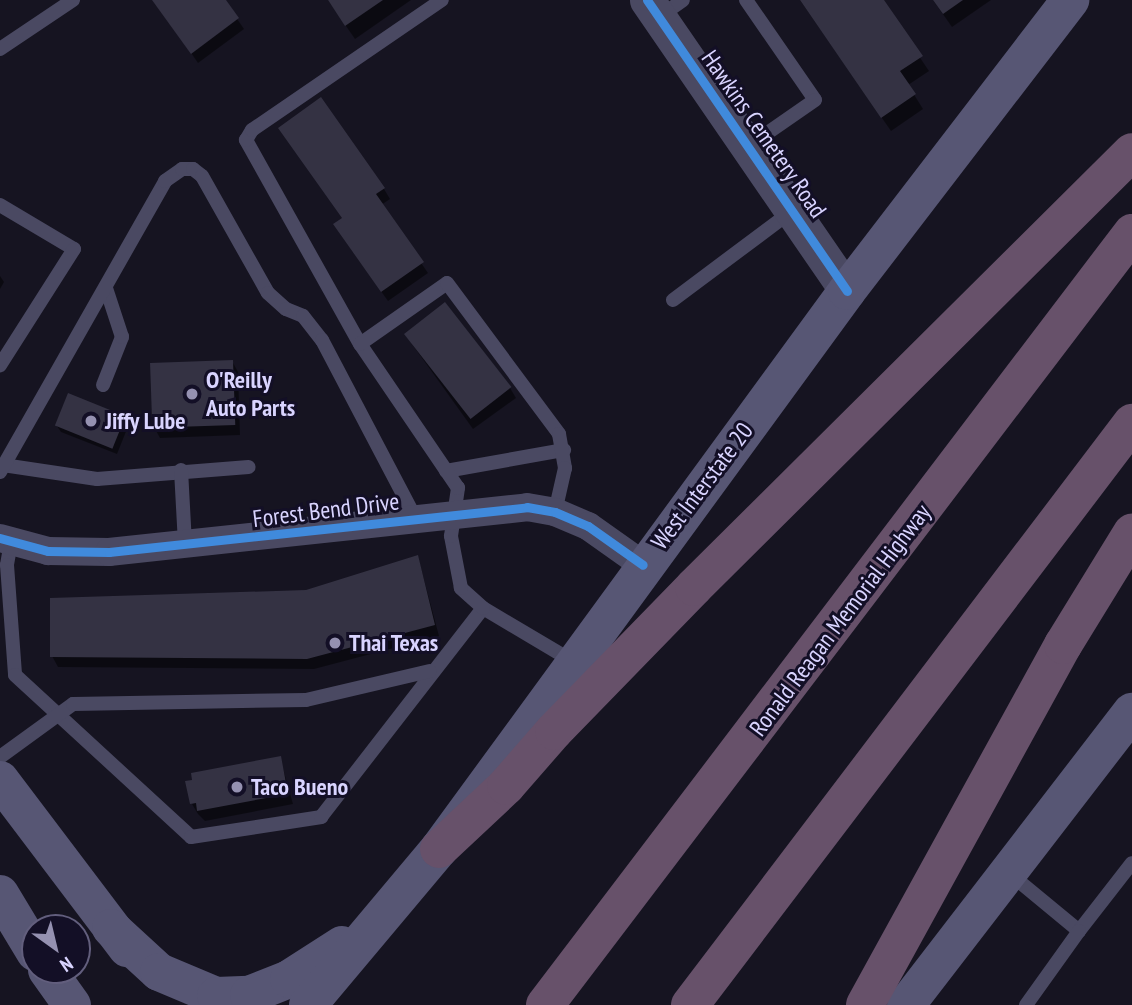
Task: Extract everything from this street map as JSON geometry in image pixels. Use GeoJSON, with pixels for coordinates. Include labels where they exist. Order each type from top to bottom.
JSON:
{"type":"FeatureCollection","features":[{"type":"Feature","properties":{"kind":"highway"},"geometry":{"type":"LineString","coordinates":[[439,849],[506,786],[685,596],[1132,152]]}},
{"type":"Feature","properties":{"kind":"highway","name":"Ronald Reagan Memorial Highway"},"geometry":{"type":"LineString","coordinates":[[545,1005],[1132,233]]}},
{"type":"Feature","properties":{"kind":"highway"},"geometry":{"type":"LineString","coordinates":[[690,1005],[1132,423]]}},
{"type":"Feature","properties":{"kind":"highway"},"geometry":{"type":"LineString","coordinates":[[865,1005],[1063,645],[1132,533]]}},
{"type":"Feature","properties":{"kind":"main road","name":"West Interstate 20"},"geometry":{"type":"LineString","coordinates":[[308,1005],[439,849],[643,565],[847,291],[1070,0]]}},
{"type":"Feature","properties":{"kind":"main road"},"geometry":{"type":"LineString","coordinates":[[906,1005],[1132,712]]}},
{"type":"Feature","properties":{"kind":"main road"},"geometry":{"type":"LineString","coordinates":[[0,780],[171,1005]]}},
{"type":"Feature","properties":{"kind":"main road"},"geometry":{"type":"LineString","coordinates":[[0,814],[34,861],[78,886]]}},
{"type":"Feature","properties":{"kind":"main road"},"geometry":{"type":"LineString","coordinates":[[0,894],[21,928]]}},
{"type":"Feature","properties":{"kind":"main road"},"geometry":{"type":"LineString","coordinates":[[111,928],[140,958],[186,986],[216,996],[249,995],[310,969],[391,908]]}},
{"type":"Feature","properties":{"kind":"main road"},"geometry":{"type":"LineString","coordinates":[[340,1005],[391,908]]}},
{"type":"Feature","properties":{"kind":"main road"},"geometry":{"type":"LineString","coordinates":[[53,984],[63,1005]]}},
{"type":"Feature","properties":{"kind":"main road"},"geometry":{"type":"LineString","coordinates":[[56,984],[72,1005]]}},
{"type":"Feature","properties":{"kind":"street","name":"Hawkins Cemetery Road"},"geometry":{"type":"LineString","coordinates":[[663,6],[750,145],[847,291]]}},
{"type":"Feature","properties":{"kind":"street","name":"Forest Bend Drive"},"geometry":{"type":"LineString","coordinates":[[5,540],[48,551],[185,545],[416,519],[458,511],[527,507],[555,512],[588,526],[643,565]]}},
{"type":"Feature","properties":{"kind":"lane"},"geometry":{"type":"LineString","coordinates":[[0,49],[73,0]]}},
{"type":"Feature","properties":{"kind":"lane"},"geometry":{"type":"LineString","coordinates":[[442,0],[252,130],[246,140],[360,344],[458,488],[458,511],[451,537],[461,588],[483,608],[575,662]]}},
{"type":"Feature","properties":{"kind":"lane"},"geometry":{"type":"LineString","coordinates":[[746,0],[815,100],[750,145]]}},
{"type":"Feature","properties":{"kind":"lane"},"geometry":{"type":"LineString","coordinates":[[249,467],[97,479],[1,469],[165,181],[182,169],[193,169],[202,176],[268,293],[286,309],[303,316],[322,340],[416,519]]}},
{"type":"Feature","properties":{"kind":"lane"},"geometry":{"type":"LineString","coordinates":[[0,205],[74,248],[0,365]]}},
{"type":"Feature","properties":{"kind":"lane"},"geometry":{"type":"LineString","coordinates":[[673,300],[794,210]]}},
{"type":"Feature","properties":{"kind":"lane"},"geometry":{"type":"LineString","coordinates":[[360,344],[447,283],[559,434],[564,450],[562,489],[555,512]]}},
{"type":"Feature","properties":{"kind":"lane"},"geometry":{"type":"LineString","coordinates":[[103,384],[122,337],[106,288]]}},
{"type":"Feature","properties":{"kind":"lane"},"geometry":{"type":"LineString","coordinates":[[446,471],[564,450]]}},
{"type":"Feature","properties":{"kind":"lane"},"geometry":{"type":"LineString","coordinates":[[181,471],[185,545]]}},
{"type":"Feature","properties":{"kind":"lane"},"geometry":{"type":"LineString","coordinates":[[5,540],[15,675],[191,837],[321,817],[430,671],[483,608]]}},
{"type":"Feature","properties":{"kind":"lane"},"geometry":{"type":"LineString","coordinates":[[0,757],[73,704],[306,700],[430,671]]}},
{"type":"Feature","properties":{"kind":"lane"},"geometry":{"type":"LineString","coordinates":[[1026,1005],[1132,863]]}},
{"type":"Feature","properties":{"kind":"lane"},"geometry":{"type":"LineString","coordinates":[[1008,872],[1079,931]]}},
{"type":"Feature","properties":{"kind":"building"},"geometry":{"type":"Polygon","coordinates":[[[152,0],[226,0],[239,18],[191,54],[152,0]]]}},
{"type":"Feature","properties":{"kind":"building"},"geometry":{"type":"Polygon","coordinates":[[[328,0],[383,0],[345,26],[328,0]]]}},
{"type":"Feature","properties":{"kind":"building"},"geometry":{"type":"Polygon","coordinates":[[[800,0],[884,0],[923,56],[900,71],[916,94],[881,118],[800,0]]]}},
{"type":"Feature","properties":{"kind":"building"},"geometry":{"type":"Polygon","coordinates":[[[933,0],[963,0],[943,14],[933,0]]]}},
{"type":"Feature","properties":{"kind":"building"},"geometry":{"type":"Polygon","coordinates":[[[321,97],[385,188],[376,194],[424,262],[381,292],[333,224],[342,218],[278,128],[321,97]]]}},
{"type":"Feature","properties":{"kind":"building"},"geometry":{"type":"Polygon","coordinates":[[[445,302],[511,387],[471,419],[404,334],[445,302]]]}},
{"type":"Feature","properties":{"kind":"building","name":"O'Reilly Auto Parts"},"geometry":{"type":"Polygon","coordinates":[[[233,360],[235,425],[152,428],[150,363],[233,360]]]}},
{"type":"Feature","properties":{"kind":"building","name":"Jiffy Lube"},"geometry":{"type":"Polygon","coordinates":[[[68,393],[125,416],[112,449],[55,425],[68,393]]]}},
{"type":"Feature","properties":{"kind":"building"},"geometry":{"type":"Polygon","coordinates":[[[418,555],[435,625],[307,659],[50,657],[50,598],[306,590],[418,555]]]}},
{"type":"Feature","properties":{"kind":"building","name":"Taco Bueno"},"geometry":{"type":"Polygon","coordinates":[[[281,756],[288,794],[197,811],[196,803],[190,804],[185,781],[192,780],[191,773],[281,756]]]}},
{"type":"Feature","properties":{"kind":"cycle path"},"geometry":{"type":"LineString","coordinates":[[647,0],[847,291]]}},
{"type":"Feature","properties":{"kind":"cycle path"},"geometry":{"type":"LineString","coordinates":[[0,538],[48,551],[109,552],[527,507],[555,512],[588,526],[643,565]]}},
{"type":"Feature","properties":{"kind":"place","name":"O'Reilly Auto Parts"},"geometry":{"type":"Point","coordinates":[192,394]}},
{"type":"Feature","properties":{"kind":"place","name":"Jiffy Lube"},"geometry":{"type":"Point","coordinates":[91,421]}},
{"type":"Feature","properties":{"kind":"place","name":"Thai Texas"},"geometry":{"type":"Point","coordinates":[335,643]}},
{"type":"Feature","properties":{"kind":"place","name":"Taco Bueno"},"geometry":{"type":"Point","coordinates":[237,787]}}]}
